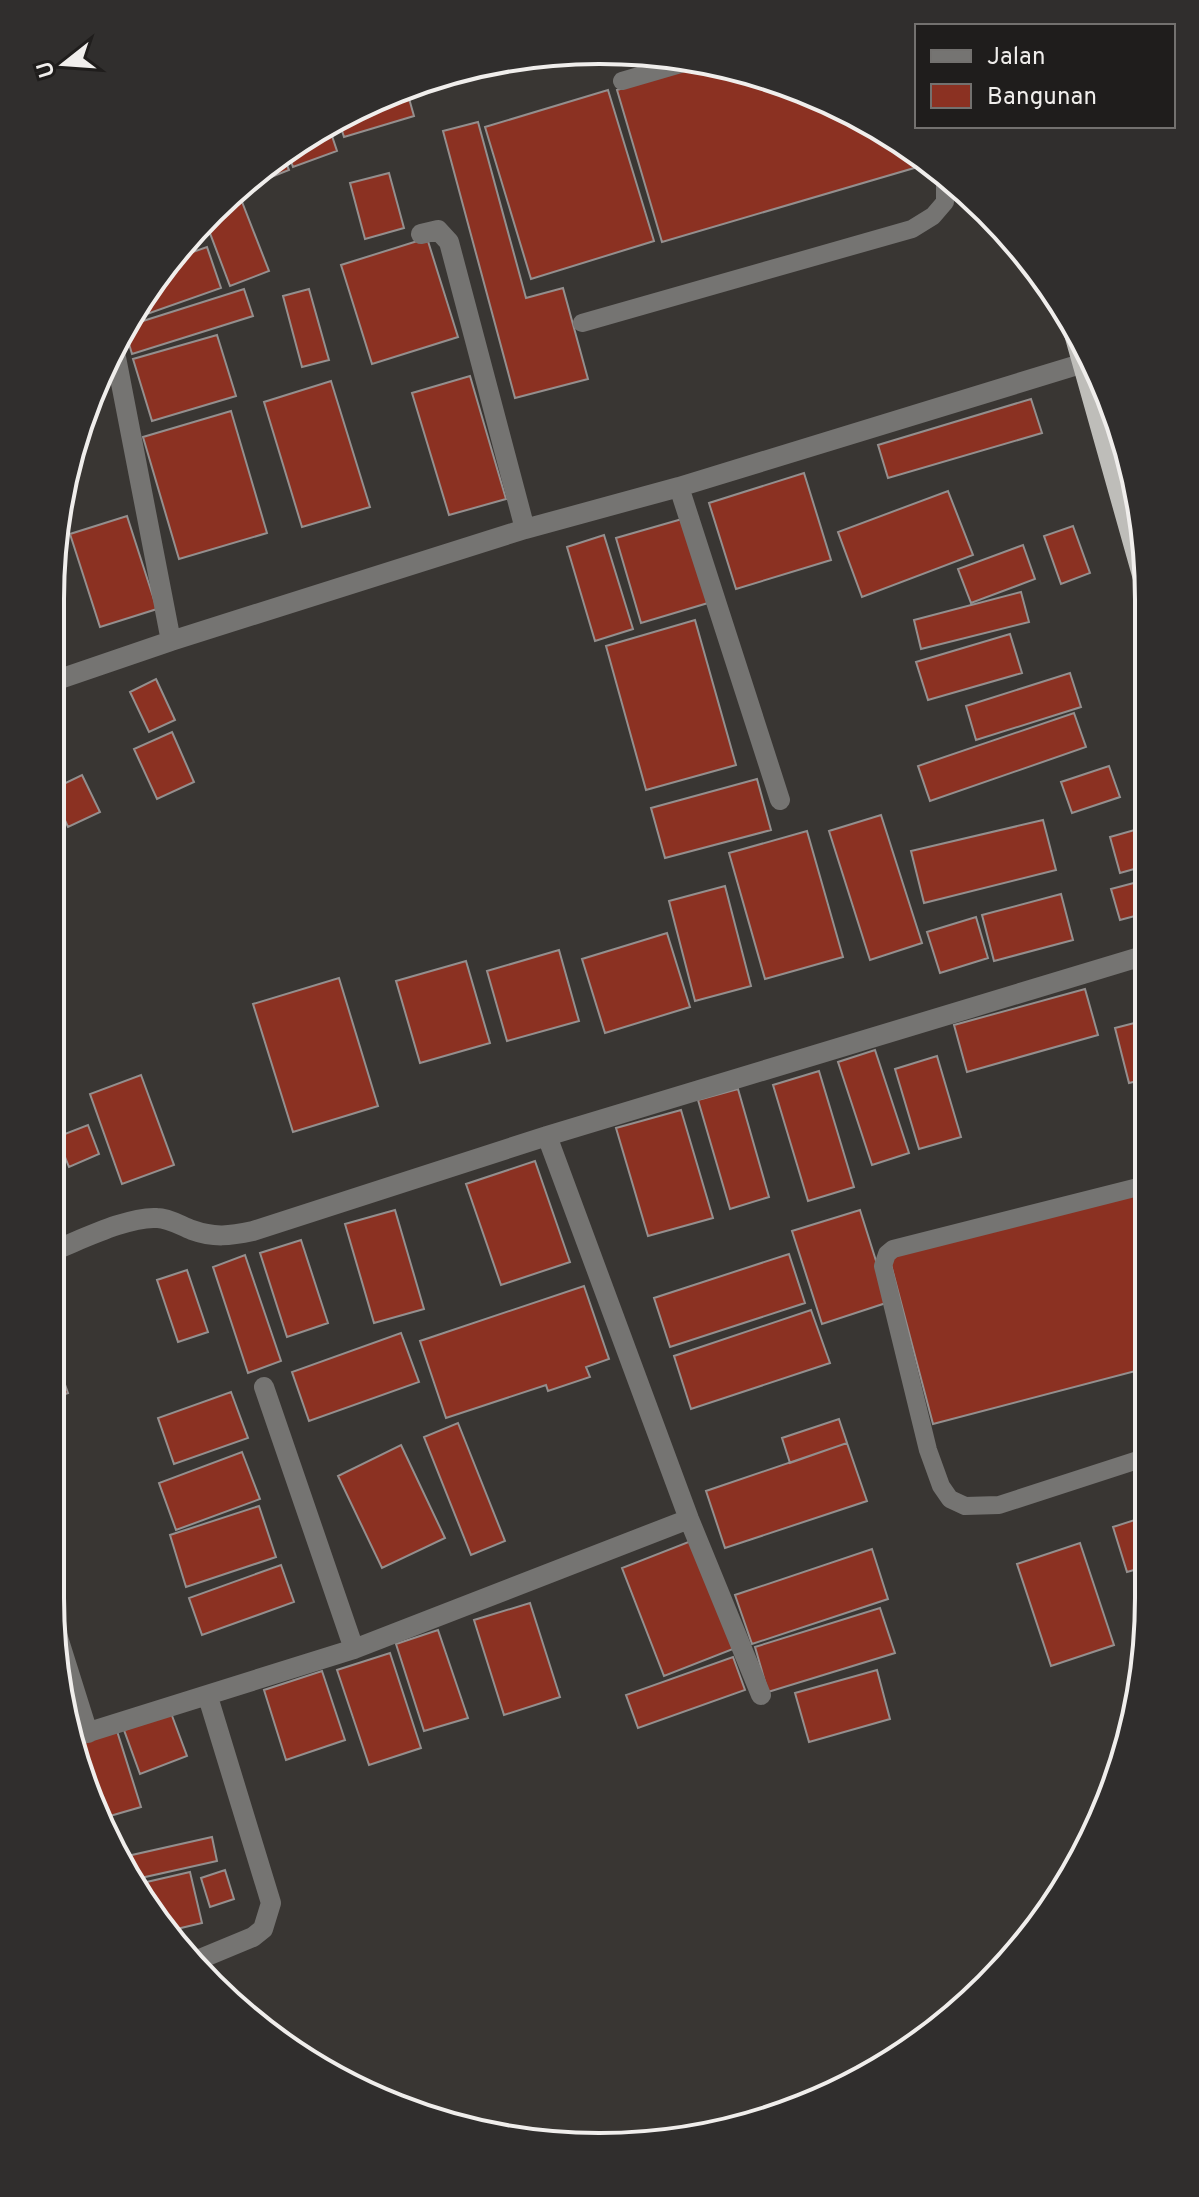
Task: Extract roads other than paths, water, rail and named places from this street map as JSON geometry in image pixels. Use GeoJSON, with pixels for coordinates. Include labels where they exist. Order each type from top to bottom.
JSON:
{"type":"FeatureCollection","features":[{"type":"Feature","properties":{"kind":"highway"},"geometry":{"type":"LineString","coordinates":[[1091,388],[1129,526]]}},
{"type":"Feature","properties":{"kind":"street"},"geometry":{"type":"LineString","coordinates":[[421,234],[438,230],[449,242],[525,529]]}},
{"type":"Feature","properties":{"kind":"street"},"geometry":{"type":"LineString","coordinates":[[64,678],[525,529],[679,487],[1080,364]]}},
{"type":"Feature","properties":{"kind":"street"},"geometry":{"type":"LineString","coordinates":[[118,366],[171,641]]}},
{"type":"Feature","properties":{"kind":"street"},"geometry":{"type":"LineString","coordinates":[[679,487],[780,800]]}},
{"type":"Feature","properties":{"kind":"street"},"geometry":{"type":"LineString","coordinates":[[64,1246],[126,1222],[158,1217],[221,1238],[253,1231],[547,1136],[1135,958]]}},
{"type":"Feature","properties":{"kind":"street"},"geometry":{"type":"LineString","coordinates":[[547,1136],[689,1519],[761,1695]]}},
{"type":"Feature","properties":{"kind":"street"},"geometry":{"type":"LineString","coordinates":[[264,1387],[354,1649]]}},
{"type":"Feature","properties":{"kind":"street"},"geometry":{"type":"LineString","coordinates":[[82,1735],[354,1649],[689,1519]]}},
{"type":"Feature","properties":{"kind":"street"},"geometry":{"type":"LineString","coordinates":[[203,1958],[253,1937],[263,1929],[271,1903],[208,1697]]}},
{"type":"Feature","properties":{"kind":"lane"},"geometry":{"type":"LineString","coordinates":[[622,81],[665,69]]}},
{"type":"Feature","properties":{"kind":"lane"},"geometry":{"type":"LineString","coordinates":[[582,323],[912,229],[933,216],[945,202],[945,191]]}},
{"type":"Feature","properties":{"kind":"lane"},"geometry":{"type":"LineString","coordinates":[[1135,1188],[893,1249],[887,1254],[883,1266],[928,1450],[941,1486],[950,1499],[965,1506],[999,1505],[1135,1461]]}}]}
